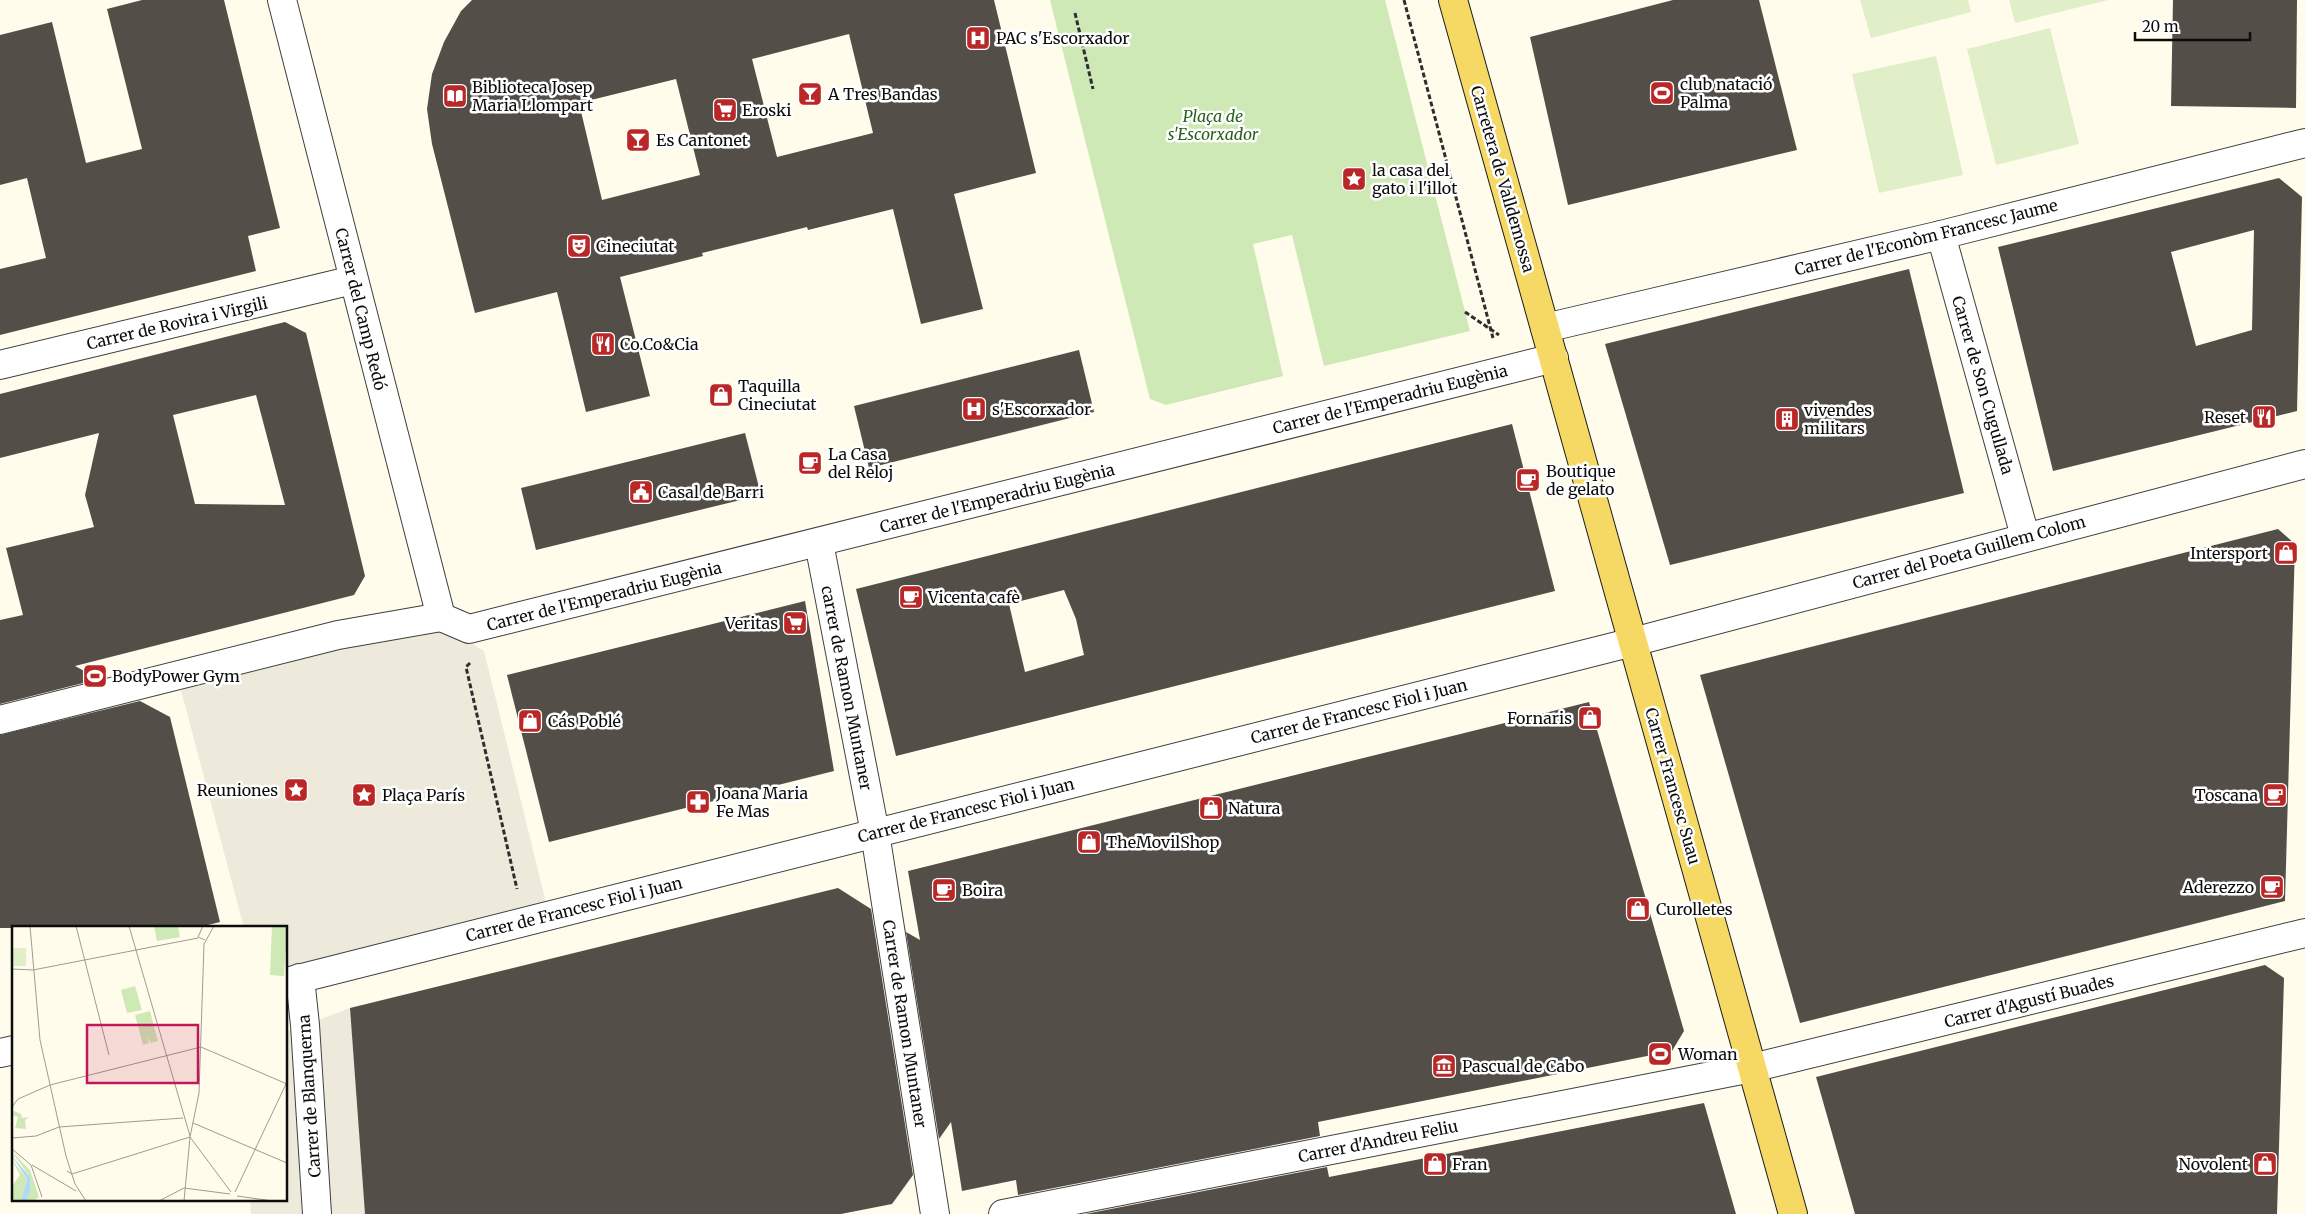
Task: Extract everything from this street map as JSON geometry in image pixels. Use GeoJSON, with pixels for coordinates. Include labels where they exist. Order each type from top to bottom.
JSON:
{"type":"FeatureCollection","features":[{"type":"Feature","properties":{"kind":"main road","name":"Carretera de Valldemossa"},"geometry":{"type":"LineString","coordinates":[[1453,0],[1554,358]]}},
{"type":"Feature","properties":{"kind":"main road","name":"Carrer Francesc Suau"},"geometry":{"type":"LineString","coordinates":[[1554,358],[1794,1214]]}},
{"type":"Feature","properties":{"kind":"street","name":"Carrer del Camp Redó"},"geometry":{"type":"LineString","coordinates":[[282,0],[441,618]]}},
{"type":"Feature","properties":{"kind":"street","name":"Carrer de l'Econòm Francesc Jaume"},"geometry":{"type":"LineString","coordinates":[[1545,328],[1941,234],[2305,143]]}},
{"type":"Feature","properties":{"kind":"street","name":"Carrer de Son Cugullada"},"geometry":{"type":"LineString","coordinates":[[1941,234],[2025,536]]}},
{"type":"Feature","properties":{"kind":"street","name":"Carrer de Rovira i Virgili"},"geometry":{"type":"LineString","coordinates":[[0,365],[353,280]]}},
{"type":"Feature","properties":{"kind":"street","name":"Carrer de l'Emperadriu Eugènia"},"geometry":{"type":"LineString","coordinates":[[441,618],[469,629],[1554,358]]}},
{"type":"Feature","properties":{"kind":"street","name":"Carrer del Poeta Guillem Colom"},"geometry":{"type":"LineString","coordinates":[[1633,642],[2025,536],[2305,464]]}},
{"type":"Feature","properties":{"kind":"street","name":"carrer de Ramon Muntaner"},"geometry":{"type":"LineString","coordinates":[[819,543],[875,833]]}},
{"type":"Feature","properties":{"kind":"street"},"geometry":{"type":"LineString","coordinates":[[0,720],[338,635],[441,618]]}},
{"type":"Feature","properties":{"kind":"street","name":"Carrer de Francesc Fiol i Juan"},"geometry":{"type":"LineString","coordinates":[[293,980],[1633,642]]}},
{"type":"Feature","properties":{"kind":"street","name":"Carrer de Ramon Muntaner"},"geometry":{"type":"LineString","coordinates":[[875,833],[935,1214]]}},
{"type":"Feature","properties":{"kind":"street","name":"Carrer d'Agustí Buades"},"geometry":{"type":"LineString","coordinates":[[1752,1068],[2305,933]]}},
{"type":"Feature","properties":{"kind":"street","name":"Carrer de Blanquerna"},"geometry":{"type":"LineString","coordinates":[[293,980],[305,1025],[317,1214]]}},
{"type":"Feature","properties":{"kind":"street","name":"Carrer d'Andreu Feliu"},"geometry":{"type":"LineString","coordinates":[[1003,1214],[1752,1068]]}},
{"type":"Feature","properties":{"kind":"path"},"geometry":{"type":"LineString","coordinates":[[1404,0],[1494,343]]}},
{"type":"Feature","properties":{"kind":"path"},"geometry":{"type":"LineString","coordinates":[[1075,12],[1093,90]]}},
{"type":"Feature","properties":{"kind":"path"},"geometry":{"type":"LineString","coordinates":[[473,660],[466,667],[525,922]]}},
{"type":"Feature","properties":{"kind":"green space","name":"Plaça de s'Escorxador"},"geometry":{"type":"Polygon","coordinates":[[[1050,0],[1385,0],[1470,331],[1324,366],[1292,235],[1253,244],[1283,376],[1166,405],[1150,399],[1050,0]]]}},
{"type":"Feature","properties":{"kind":"green space"},"geometry":{"type":"Polygon","coordinates":[[[1860,0],[1968,0],[1971,12],[1871,38],[1860,0]]]}},
{"type":"Feature","properties":{"kind":"green space"},"geometry":{"type":"Polygon","coordinates":[[[2009,0],[2108,0],[2015,23],[2009,0]]]}},
{"type":"Feature","properties":{"kind":"green space"},"geometry":{"type":"Polygon","coordinates":[[[2050,28],[2079,144],[1996,165],[1967,49],[2050,28]]]}},
{"type":"Feature","properties":{"kind":"green space"},"geometry":{"type":"Polygon","coordinates":[[[1936,56],[1963,175],[1879,193],[1852,74],[1936,56]]]}},
{"type":"Feature","properties":{"kind":"shaded area","name":"Plaça París"},"geometry":{"type":"Polygon","coordinates":[[[443,626],[484,651],[549,915],[288,981],[288,926],[243,926],[177,675],[443,626]]]}},
{"type":"Feature","properties":{"kind":"shaded area"},"geometry":{"type":"Polygon","coordinates":[[[350,1008],[365,1214],[251,1214],[250,1202],[288,1202],[288,1031],[350,1008]]]}},
{"type":"Feature","properties":{"kind":"building"},"geometry":{"type":"Polygon","coordinates":[[[142,0],[224,0],[280,228],[248,236],[256,271],[0,335],[0,269],[46,258],[27,178],[0,185],[0,35],[52,22],[86,163],[142,149],[107,9],[142,0]]]}},
{"type":"Feature","properties":{"kind":"building"},"geometry":{"type":"Polygon","coordinates":[[[472,0],[994,0],[1036,173],[954,194],[983,309],[921,324],[893,209],[808,230],[807,227],[702,253],[703,256],[620,277],[650,396],[586,412],[557,292],[475,313],[432,144],[427,109],[432,74],[444,42],[461,11],[472,0]],[[849,34],[752,59],[777,157],[873,133],[849,34]],[[676,79],[579,103],[602,200],[700,175],[676,79]]]}},
{"type":"Feature","properties":{"kind":"building","name":"club natació Palma"},"geometry":{"type":"Polygon","coordinates":[[[1673,0],[1759,0],[1797,150],[1568,205],[1530,37],[1673,0]]]}},
{"type":"Feature","properties":{"kind":"building"},"geometry":{"type":"Polygon","coordinates":[[[2173,0],[2297,0],[2296,108],[2171,106],[2173,0]]]}},
{"type":"Feature","properties":{"kind":"building"},"geometry":{"type":"Polygon","coordinates":[[[2279,178],[2302,197],[2297,411],[2053,471],[1998,247],[2279,178]],[[2254,230],[2171,252],[2196,346],[2252,330],[2254,230]]]}},
{"type":"Feature","properties":{"kind":"building","name":"vivendes militars"},"geometry":{"type":"Polygon","coordinates":[[[1909,269],[1964,493],[1670,565],[1605,344],[1909,269]]]}},
{"type":"Feature","properties":{"kind":"building"},"geometry":{"type":"Polygon","coordinates":[[[285,322],[306,333],[365,576],[354,595],[75,666],[99,679],[0,704],[0,620],[23,615],[6,548],[94,527],[85,495],[99,433],[0,458],[0,394],[285,322]],[[256,395],[173,415],[195,504],[285,505],[256,395]]]}},
{"type":"Feature","properties":{"kind":"building","name":"s'Escorxador"},"geometry":{"type":"Polygon","coordinates":[[[1079,350],[1094,412],[869,468],[854,406],[1079,350]]]}},
{"type":"Feature","properties":{"kind":"building"},"geometry":{"type":"Polygon","coordinates":[[[1512,424],[1555,591],[896,756],[856,589],[1512,424]],[[1064,590],[1009,604],[1025,672],[1084,655],[1076,619],[1064,590]]]}},
{"type":"Feature","properties":{"kind":"building","name":"Casal de Barri"},"geometry":{"type":"Polygon","coordinates":[[[745,433],[761,495],[536,550],[521,488],[745,433]]]}},
{"type":"Feature","properties":{"kind":"building"},"geometry":{"type":"Polygon","coordinates":[[[2278,529],[2295,544],[2285,901],[1800,1023],[1700,675],[2278,529]]]}},
{"type":"Feature","properties":{"kind":"building"},"geometry":{"type":"Polygon","coordinates":[[[805,601],[834,771],[549,842],[507,675],[805,601]]]}},
{"type":"Feature","properties":{"kind":"building"},"geometry":{"type":"Polygon","coordinates":[[[140,701],[170,717],[220,922],[204,926],[12,926],[12,928],[0,928],[0,735],[140,701]]]}},
{"type":"Feature","properties":{"kind":"building"},"geometry":{"type":"Polygon","coordinates":[[[1589,702],[1684,1031],[1672,1051],[1318,1122],[1320,1136],[1018,1195],[1016,1180],[962,1191],[951,1122],[939,1139],[906,932],[920,940],[908,871],[1589,702]]]}},
{"type":"Feature","properties":{"kind":"building"},"geometry":{"type":"Polygon","coordinates":[[[838,888],[871,909],[913,1175],[892,1204],[841,1214],[365,1214],[350,1008],[838,888]]]}},
{"type":"Feature","properties":{"kind":"building"},"geometry":{"type":"Polygon","coordinates":[[[2265,965],[2284,978],[2277,1214],[1855,1214],[1816,1077],[2265,965]]]}},
{"type":"Feature","properties":{"kind":"building"},"geometry":{"type":"Polygon","coordinates":[[[1704,1103],[1736,1214],[1085,1214],[1327,1167],[1329,1177],[1704,1103]]]}},
{"type":"Feature","properties":{"kind":"place","name":"PAC s'Escorxador"},"geometry":{"type":"Point","coordinates":[978,38]}},
{"type":"Feature","properties":{"kind":"place","name":"club natació Palma"},"geometry":{"type":"Point","coordinates":[1662,93]}},
{"type":"Feature","properties":{"kind":"place","name":"A Tres Bandas"},"geometry":{"type":"Point","coordinates":[810,94]}},
{"type":"Feature","properties":{"kind":"place","name":"Biblioteca Josep Maria Llompart"},"geometry":{"type":"Point","coordinates":[455,96]}},
{"type":"Feature","properties":{"kind":"place","name":"Eroski"},"geometry":{"type":"Point","coordinates":[725,110]}},
{"type":"Feature","properties":{"kind":"place","name":"Es Cantonet"},"geometry":{"type":"Point","coordinates":[638,140]}},
{"type":"Feature","properties":{"kind":"place","name":"la casa del gato i l'illot"},"geometry":{"type":"Point","coordinates":[1354,179]}},
{"type":"Feature","properties":{"kind":"place","name":"Cineciutat"},"geometry":{"type":"Point","coordinates":[579,246]}},
{"type":"Feature","properties":{"kind":"place","name":"Co.Co&Cia"},"geometry":{"type":"Point","coordinates":[603,344]}},
{"type":"Feature","properties":{"kind":"place","name":"Taquilla Cineciutat"},"geometry":{"type":"Point","coordinates":[721,395]}},
{"type":"Feature","properties":{"kind":"place","name":"s'Escorxador"},"geometry":{"type":"Point","coordinates":[974,409]}},
{"type":"Feature","properties":{"kind":"place","name":"Reset"},"geometry":{"type":"Point","coordinates":[2264,417]}},
{"type":"Feature","properties":{"kind":"place","name":"vivendes militars"},"geometry":{"type":"Point","coordinates":[1787,419]}},
{"type":"Feature","properties":{"kind":"place","name":"La Casa del Reloj"},"geometry":{"type":"Point","coordinates":[810,463]}},
{"type":"Feature","properties":{"kind":"place","name":"Boutique de gelato"},"geometry":{"type":"Point","coordinates":[1528,480]}},
{"type":"Feature","properties":{"kind":"place","name":"Casal de Barri"},"geometry":{"type":"Point","coordinates":[641,492]}},
{"type":"Feature","properties":{"kind":"place","name":"Intersport"},"geometry":{"type":"Point","coordinates":[2286,553]}},
{"type":"Feature","properties":{"kind":"place","name":"Vicenta cafè"},"geometry":{"type":"Point","coordinates":[911,597]}},
{"type":"Feature","properties":{"kind":"place","name":"Veritas"},"geometry":{"type":"Point","coordinates":[795,623]}},
{"type":"Feature","properties":{"kind":"place","name":"BodyPower Gym"},"geometry":{"type":"Point","coordinates":[95,676]}},
{"type":"Feature","properties":{"kind":"place","name":"Fornaris"},"geometry":{"type":"Point","coordinates":[1590,718]}},
{"type":"Feature","properties":{"kind":"place","name":"Cás Poblé"},"geometry":{"type":"Point","coordinates":[530,721]}},
{"type":"Feature","properties":{"kind":"place","name":"Reuniones"},"geometry":{"type":"Point","coordinates":[296,790]}},
{"type":"Feature","properties":{"kind":"place","name":"Plaça París"},"geometry":{"type":"Point","coordinates":[364,795]}},
{"type":"Feature","properties":{"kind":"place","name":"Toscana"},"geometry":{"type":"Point","coordinates":[2275,795]}},
{"type":"Feature","properties":{"kind":"place","name":"Joana Maria Fe Mas"},"geometry":{"type":"Point","coordinates":[698,802]}},
{"type":"Feature","properties":{"kind":"place","name":"Natura"},"geometry":{"type":"Point","coordinates":[1211,808]}},
{"type":"Feature","properties":{"kind":"place","name":"TheMovilShop"},"geometry":{"type":"Point","coordinates":[1089,842]}},
{"type":"Feature","properties":{"kind":"place","name":"Aderezzo"},"geometry":{"type":"Point","coordinates":[2272,887]}},
{"type":"Feature","properties":{"kind":"place","name":"Boira"},"geometry":{"type":"Point","coordinates":[944,890]}},
{"type":"Feature","properties":{"kind":"place","name":"Curolletes"},"geometry":{"type":"Point","coordinates":[1638,909]}},
{"type":"Feature","properties":{"kind":"place","name":"Woman"},"geometry":{"type":"Point","coordinates":[1660,1054]}},
{"type":"Feature","properties":{"kind":"place","name":"Pascual de Cabo"},"geometry":{"type":"Point","coordinates":[1444,1066]}},
{"type":"Feature","properties":{"kind":"place","name":"Fran"},"geometry":{"type":"Point","coordinates":[1435,1164]}},
{"type":"Feature","properties":{"kind":"place","name":"Novolent"},"geometry":{"type":"Point","coordinates":[2265,1164]}}]}
